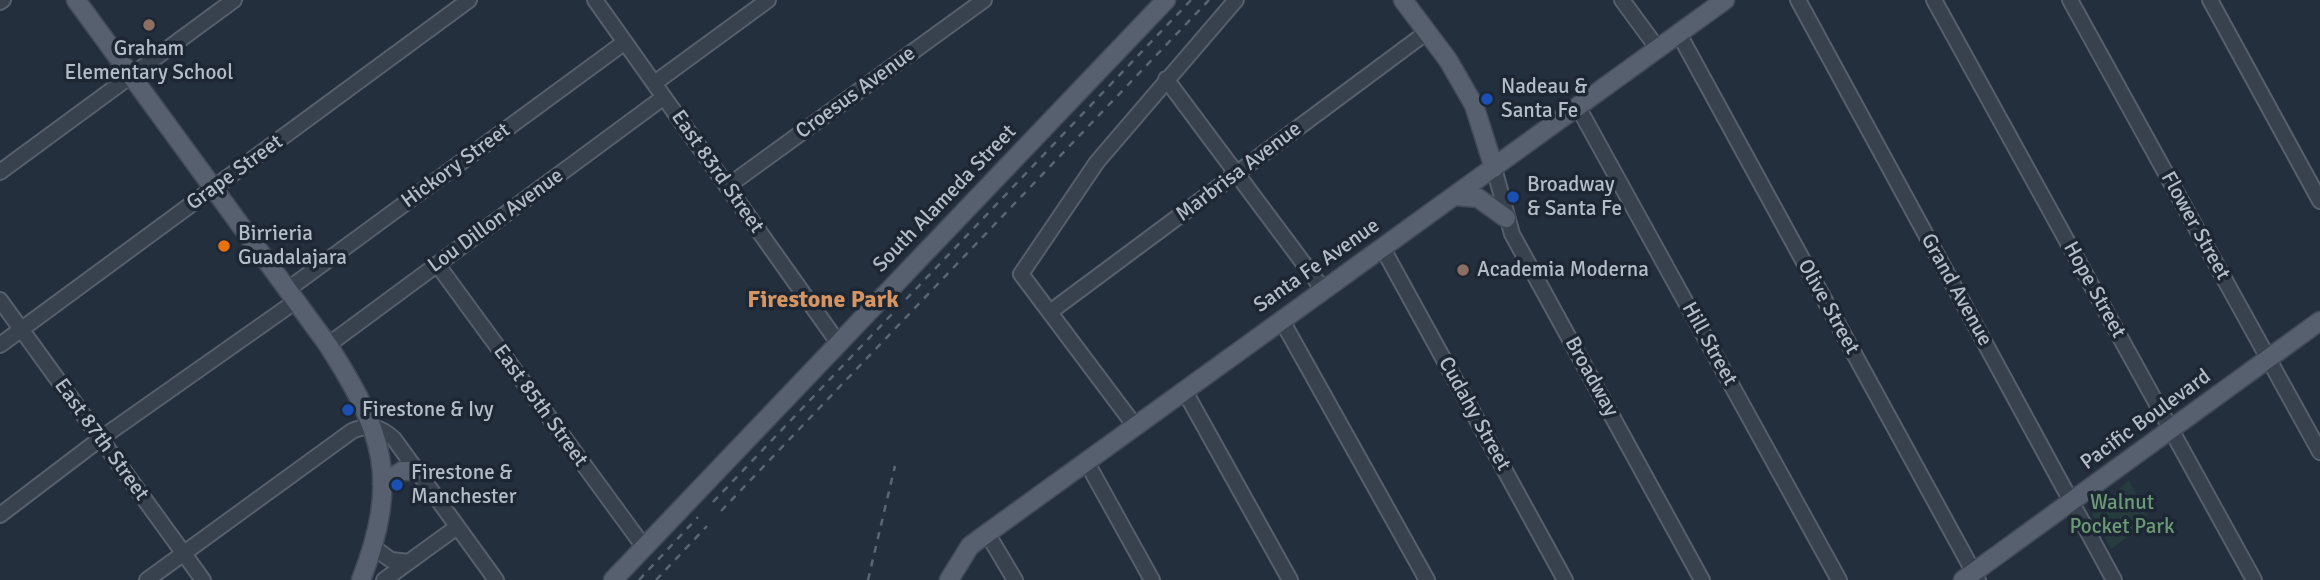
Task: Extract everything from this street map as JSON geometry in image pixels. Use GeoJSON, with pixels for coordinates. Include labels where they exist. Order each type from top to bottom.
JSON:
{"type":"FeatureCollection","features":[{"type":"Feature","properties":{"kind":"main road"},"geometry":{"type":"LineString","coordinates":[[76,0],[353,382],[373,426],[383,484],[380,519],[362,580]]}},
{"type":"Feature","properties":{"kind":"main road","name":"South Alameda Street"},"geometry":{"type":"LineString","coordinates":[[613,580],[1166,0]]}},
{"type":"Feature","properties":{"kind":"main road"},"geometry":{"type":"LineString","coordinates":[[1403,0],[1474,105],[1494,169]]}},
{"type":"Feature","properties":{"kind":"main road","name":"Santa Fe Avenue"},"geometry":{"type":"LineString","coordinates":[[949,580],[970,546],[987,533],[1322,288],[1494,169],[1725,0]]}},
{"type":"Feature","properties":{"kind":"main road"},"geometry":{"type":"LineString","coordinates":[[1455,196],[1478,198],[1506,218]]}},
{"type":"Feature","properties":{"kind":"main road","name":"Pacific Boulevard"},"geometry":{"type":"LineString","coordinates":[[1972,577],[2320,321]]}},
{"type":"Feature","properties":{"kind":"main road"},"geometry":{"type":"LineString","coordinates":[[383,484],[402,471],[418,471]]}},
{"type":"Feature","properties":{"kind":"street"},"geometry":{"type":"LineString","coordinates":[[0,172],[234,0]]}},
{"type":"Feature","properties":{"kind":"street","name":"Grape Street"},"geometry":{"type":"LineString","coordinates":[[0,345],[469,0]]}},
{"type":"Feature","properties":{"kind":"street","name":"East 83rd Street"},"geometry":{"type":"LineString","coordinates":[[595,0],[656,82],[839,344]]}},
{"type":"Feature","properties":{"kind":"street"},"geometry":{"type":"LineString","coordinates":[[656,82],[768,0]]}},
{"type":"Feature","properties":{"kind":"street","name":"Croesus Avenue"},"geometry":{"type":"LineString","coordinates":[[728,186],[984,0]]}},
{"type":"Feature","properties":{"kind":"street"},"geometry":{"type":"LineString","coordinates":[[1135,426],[1021,274],[1097,162],[1236,0]]}},
{"type":"Feature","properties":{"kind":"street"},"geometry":{"type":"LineString","coordinates":[[1622,0],[1658,49]]}},
{"type":"Feature","properties":{"kind":"street","name":"Grand Avenue"},"geometry":{"type":"LineString","coordinates":[[1798,0],[2114,580]]}},
{"type":"Feature","properties":{"kind":"street","name":"Hope Street"},"geometry":{"type":"LineString","coordinates":[[1934,0],[2254,580]]}},
{"type":"Feature","properties":{"kind":"street","name":"Flower Street"},"geometry":{"type":"LineString","coordinates":[[2070,0],[2320,452]]}},
{"type":"Feature","properties":{"kind":"street"},"geometry":{"type":"LineString","coordinates":[[2210,0],[2320,201]]}},
{"type":"Feature","properties":{"kind":"street","name":"Marbrisa Avenue"},"geometry":{"type":"LineString","coordinates":[[1050,313],[1427,32]]}},
{"type":"Feature","properties":{"kind":"street","name":"Olive Street"},"geometry":{"type":"LineString","coordinates":[[1679,34],[1972,577]]}},
{"type":"Feature","properties":{"kind":"street","name":"Hickory Street"},"geometry":{"type":"LineString","coordinates":[[0,515],[625,42]]}},
{"type":"Feature","properties":{"kind":"street"},"geometry":{"type":"LineString","coordinates":[[1166,79],[1322,288]]}},
{"type":"Feature","properties":{"kind":"street","name":"Lou Dillon Avenue"},"geometry":{"type":"LineString","coordinates":[[328,345],[664,97]]}},
{"type":"Feature","properties":{"kind":"street","name":"Hill Street"},"geometry":{"type":"LineString","coordinates":[[1578,107],[1839,580]]}},
{"type":"Feature","properties":{"kind":"street","name":"Broadway"},"geometry":{"type":"LineString","coordinates":[[1494,169],[1512,234],[1702,580]]}},
{"type":"Feature","properties":{"kind":"street","name":"Cudahy Street"},"geometry":{"type":"LineString","coordinates":[[1382,247],[1565,580]]}},
{"type":"Feature","properties":{"kind":"street","name":"East 85th Street"},"geometry":{"type":"LineString","coordinates":[[437,264],[643,547]]}},
{"type":"Feature","properties":{"kind":"street","name":"East 87th Street"},"geometry":{"type":"LineString","coordinates":[[0,300],[203,580]]}},
{"type":"Feature","properties":{"kind":"street"},"geometry":{"type":"LineString","coordinates":[[1282,319],[1427,580]]}},
{"type":"Feature","properties":{"kind":"street"},"geometry":{"type":"LineString","coordinates":[[1184,390],[1290,580]]}},
{"type":"Feature","properties":{"kind":"street"},"geometry":{"type":"LineString","coordinates":[[147,580],[352,431],[373,426],[384,429],[394,439],[496,580]]}},
{"type":"Feature","properties":{"kind":"street"},"geometry":{"type":"LineString","coordinates":[[1086,461],[1152,580]]}},
{"type":"Feature","properties":{"kind":"street"},"geometry":{"type":"LineString","coordinates":[[384,580],[457,527]]}},
{"type":"Feature","properties":{"kind":"street"},"geometry":{"type":"LineString","coordinates":[[987,533],[1015,580]]}},
{"type":"Feature","properties":{"kind":"street"},"geometry":{"type":"LineString","coordinates":[[373,547],[391,560],[409,562]]}},
{"type":"Feature","properties":{"kind":"green space","name":"Walnut Pocket Park"},"geometry":{"type":"Polygon","coordinates":[[[2129,480],[2150,521],[2111,549],[2092,514],[2129,480]]]}},
{"type":"Feature","properties":{"kind":"railway"},"geometry":{"type":"LineString","coordinates":[[713,502],[1191,0]]}},
{"type":"Feature","properties":{"kind":"railway"},"geometry":{"type":"LineString","coordinates":[[721,511],[1209,0]]}},
{"type":"Feature","properties":{"kind":"railway"},"geometry":{"type":"LineString","coordinates":[[868,580],[895,466]]}},
{"type":"Feature","properties":{"kind":"railway"},"geometry":{"type":"LineString","coordinates":[[639,580],[698,517]]}},
{"type":"Feature","properties":{"kind":"railway"},"geometry":{"type":"LineString","coordinates":[[656,580],[707,526]]}},
{"type":"Feature","properties":{"kind":"place","name":"Graham Elementary School"},"geometry":{"type":"Point","coordinates":[149,25]}},
{"type":"Feature","properties":{"kind":"place","name":"Nadeau & Santa Fe"},"geometry":{"type":"Point","coordinates":[1487,99]}},
{"type":"Feature","properties":{"kind":"place","name":"Broadway & Santa Fe"},"geometry":{"type":"Point","coordinates":[1513,197]}},
{"type":"Feature","properties":{"kind":"place","name":"Birrieria Guadalajara"},"geometry":{"type":"Point","coordinates":[224,246]}},
{"type":"Feature","properties":{"kind":"place","name":"Academia Moderna"},"geometry":{"type":"Point","coordinates":[1463,270]}},
{"type":"Feature","properties":{"kind":"place","name":"Firestone & Ivy"},"geometry":{"type":"Point","coordinates":[348,410]}},
{"type":"Feature","properties":{"kind":"place","name":"Firestone & Manchester"},"geometry":{"type":"Point","coordinates":[397,485]}},
{"type":"Feature","properties":{"kind":"district","name":"Firestone Park"},"geometry":{"type":"Point","coordinates":[823,301]}}]}
